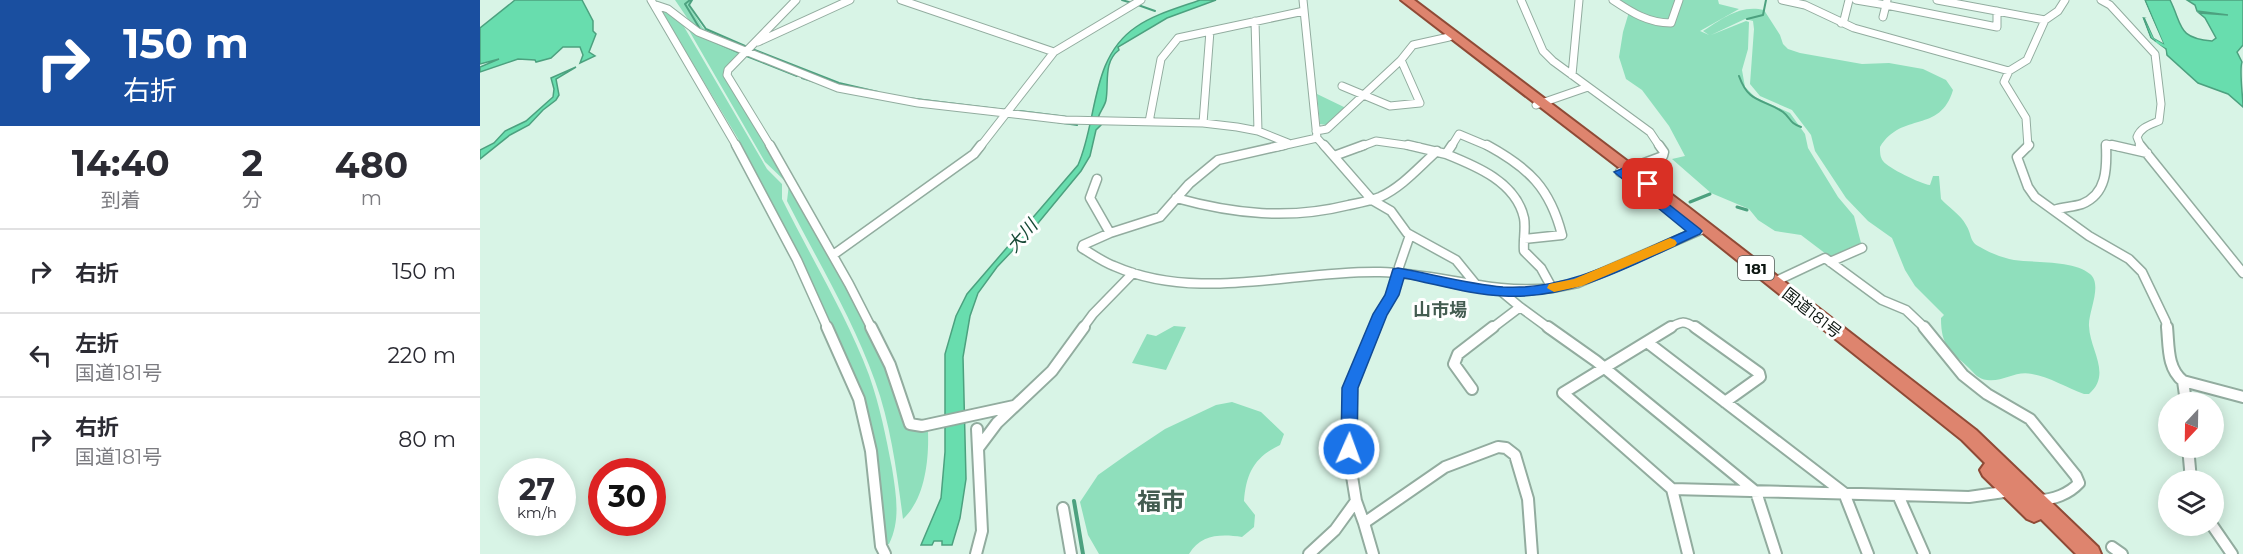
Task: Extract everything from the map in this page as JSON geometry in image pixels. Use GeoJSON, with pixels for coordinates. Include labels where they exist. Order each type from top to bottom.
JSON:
{"type":"FeatureCollection","features":[{"type":"Feature","properties":{"kind":"highway","name":"国道181号"},"geometry":{"type":"LineString","coordinates":[[1400,0],[1539,104]]}},
{"type":"Feature","properties":{"kind":"highway","name":"国道181号"},"geometry":{"type":"LineString","coordinates":[[1407,0],[1700,230],[1933,418],[1976,455],[2075,554]]}},
{"type":"Feature","properties":{"kind":"highway","name":"国道181号"},"geometry":{"type":"LineString","coordinates":[[1700,230],[1774,282],[1969,435],[2090,554]]}},
{"type":"Feature","properties":{"kind":"street"},"geometry":{"type":"LineString","coordinates":[[796,0],[728,70],[727,75],[833,255],[890,365],[910,423],[922,426],[1014,406]]}},
{"type":"Feature","properties":{"kind":"street"},"geometry":{"type":"LineString","coordinates":[[756,42],[850,0]]}},
{"type":"Feature","properties":{"kind":"street"},"geometry":{"type":"LineString","coordinates":[[901,0],[1054,52]]}},
{"type":"Feature","properties":{"kind":"street"},"geometry":{"type":"LineString","coordinates":[[833,255],[974,154],[1054,52],[1141,0]]}},
{"type":"Feature","properties":{"kind":"street"},"geometry":{"type":"LineString","coordinates":[[1303,0],[1317,134],[1372,200],[1391,211],[1410,235],[1456,260],[1478,288]]}},
{"type":"Feature","properties":{"kind":"street"},"geometry":{"type":"LineString","coordinates":[[1521,0],[1543,51],[1650,132],[1664,152],[1663,156],[1624,171]]}},
{"type":"Feature","properties":{"kind":"street"},"geometry":{"type":"LineString","coordinates":[[1572,75],[1579,0]]}},
{"type":"Feature","properties":{"kind":"street"},"geometry":{"type":"LineString","coordinates":[[1612,0],[1641,18],[1664,24],[1671,23],[1679,0]]}},
{"type":"Feature","properties":{"kind":"street"},"geometry":{"type":"LineString","coordinates":[[1782,0],[1805,5],[1841,23],[1970,62],[2009,71]]}},
{"type":"Feature","properties":{"kind":"street"},"geometry":{"type":"LineString","coordinates":[[1841,23],[1844,21],[1849,0]]}},
{"type":"Feature","properties":{"kind":"street"},"geometry":{"type":"LineString","coordinates":[[1856,0],[1887,3],[1997,27],[1997,11]]}},
{"type":"Feature","properties":{"kind":"street"},"geometry":{"type":"LineString","coordinates":[[1937,0],[2045,20]]}},
{"type":"Feature","properties":{"kind":"street"},"geometry":{"type":"LineString","coordinates":[[2065,0],[2058,10],[2045,20],[2027,60],[2009,71],[2004,82],[2023,107],[2029,137],[2027,149],[2018,154],[2020,168],[2035,197],[2089,236],[2129,259],[2142,273],[2166,322],[2171,366],[2183,381],[2185,392]]}},
{"type":"Feature","properties":{"kind":"street"},"geometry":{"type":"LineString","coordinates":[[2101,0],[2110,5],[2155,54],[2161,104],[2159,121],[2143,128],[2137,137],[2146,153],[2243,273]]}},
{"type":"Feature","properties":{"kind":"street"},"geometry":{"type":"LineString","coordinates":[[657,3],[698,32],[838,88],[918,103],[1082,122],[1203,123],[1258,131],[1288,143]]}},
{"type":"Feature","properties":{"kind":"street"},"geometry":{"type":"LineString","coordinates":[[657,3],[797,260],[859,399],[871,451],[881,546],[885,554]]}},
{"type":"Feature","properties":{"kind":"street"},"geometry":{"type":"LineString","coordinates":[[1883,17],[1887,3]]}},
{"type":"Feature","properties":{"kind":"street"},"geometry":{"type":"LineString","coordinates":[[1149,122],[1161,58],[1178,38],[1304,11]]}},
{"type":"Feature","properties":{"kind":"street"},"geometry":{"type":"LineString","coordinates":[[1256,21],[1258,131]]}},
{"type":"Feature","properties":{"kind":"street"},"geometry":{"type":"LineString","coordinates":[[1203,123],[1210,31]]}},
{"type":"Feature","properties":{"kind":"street"},"geometry":{"type":"LineString","coordinates":[[1449,37],[1413,45],[1401,60],[1327,129],[1288,143],[1218,160],[1189,184],[1157,219],[1110,233],[1083,245],[1082,248],[1101,261],[1133,273],[1171,280],[1209,282],[1267,280],[1345,272],[1398,272],[1502,292],[1536,291],[1578,283],[1700,230]]}},
{"type":"Feature","properties":{"kind":"street"},"geometry":{"type":"LineString","coordinates":[[1342,86],[1390,106],[1420,103],[1401,60]]}},
{"type":"Feature","properties":{"kind":"street"},"geometry":{"type":"LineString","coordinates":[[1539,104],[1588,87]]}},
{"type":"Feature","properties":{"kind":"street"},"geometry":{"type":"LineString","coordinates":[[1176,198],[1223,211],[1279,216],[1328,211],[1383,196],[1441,153],[1459,134],[1486,144],[1535,176],[1553,203],[1562,235],[1524,239]]}},
{"type":"Feature","properties":{"kind":"street"},"geometry":{"type":"LineString","coordinates":[[1334,156],[1376,141],[1394,142],[1441,153],[1484,171],[1513,195],[1521,208],[1524,221],[1524,251],[1541,268],[1552,288]]}},
{"type":"Feature","properties":{"kind":"street"},"geometry":{"type":"LineString","coordinates":[[2054,210],[2085,203],[2097,194],[2105,182],[2106,144],[2146,153]]}},
{"type":"Feature","properties":{"kind":"street"},"geometry":{"type":"LineString","coordinates":[[1098,179],[1090,198],[1110,233]]}},
{"type":"Feature","properties":{"kind":"street"},"geometry":{"type":"LineString","coordinates":[[1373,554],[1356,501],[1349,458],[1350,388],[1380,314],[1392,295],[1410,235]]}},
{"type":"Feature","properties":{"kind":"street"},"geometry":{"type":"LineString","coordinates":[[1830,262],[1862,248]]}},
{"type":"Feature","properties":{"kind":"street"},"geometry":{"type":"LineString","coordinates":[[1672,489],[1972,496],[1997,495],[2011,491],[2036,500],[2053,499],[2076,488],[2079,483],[2057,451],[2030,419],[1987,394],[1963,375],[1927,330],[1906,309],[1882,300],[1830,262],[1821,258],[1774,282]]}},
{"type":"Feature","properties":{"kind":"street"},"geometry":{"type":"LineString","coordinates":[[979,447],[997,423],[1052,371],[1093,314],[1133,273]]}},
{"type":"Feature","properties":{"kind":"street"},"geometry":{"type":"LineString","coordinates":[[1502,292],[1603,368],[1756,492],[1776,554]]}},
{"type":"Feature","properties":{"kind":"street"},"geometry":{"type":"LineString","coordinates":[[1472,389],[1454,364],[1456,356],[1520,307]]}},
{"type":"Feature","properties":{"kind":"street"},"geometry":{"type":"LineString","coordinates":[[1688,554],[1672,489],[1564,396],[1564,391],[1681,321],[1686,321],[1759,373],[1760,377],[1725,402]]}},
{"type":"Feature","properties":{"kind":"street"},"geometry":{"type":"LineString","coordinates":[[1647,342],[1844,494],[1868,554]]}},
{"type":"Feature","properties":{"kind":"street"},"geometry":{"type":"LineString","coordinates":[[2183,381],[2243,397]]}},
{"type":"Feature","properties":{"kind":"street"},"geometry":{"type":"LineString","coordinates":[[976,554],[982,531],[977,429]]}},
{"type":"Feature","properties":{"kind":"street"},"geometry":{"type":"LineString","coordinates":[[1364,523],[1445,467],[1498,447],[1504,448],[1515,455],[1528,499],[1532,554]]}},
{"type":"Feature","properties":{"kind":"street"},"geometry":{"type":"LineString","coordinates":[[1898,495],[1924,554]]}},
{"type":"Feature","properties":{"kind":"street"},"geometry":{"type":"LineString","coordinates":[[1309,554],[1335,530],[1356,501]]}},
{"type":"Feature","properties":{"kind":"street"},"geometry":{"type":"LineString","coordinates":[[1063,508],[1071,554]]}},
{"type":"Feature","properties":{"kind":"street"},"geometry":{"type":"LineString","coordinates":[[2220,536],[2232,554]]}},
{"type":"Feature","properties":{"kind":"shaded area"},"geometry":{"type":"Polygon","coordinates":[[[675,0],[691,0],[689,6],[703,28],[747,47],[743,48],[692,25],[675,0]]]}},
{"type":"Feature","properties":{"kind":"shaded area"},"geometry":{"type":"Polygon","coordinates":[[[1616,0],[1676,0],[1668,20],[1656,22],[1616,0]]]}},
{"type":"Feature","properties":{"kind":"shaded area"},"geometry":{"type":"Polygon","coordinates":[[[1682,0],[1718,0],[1719,4],[1739,9],[1700,31],[1709,35],[1703,31],[1732,14],[1747,9],[1764,10],[1788,49],[1862,64],[1889,63],[1923,69],[1946,80],[1953,90],[1947,104],[1930,118],[1899,129],[1889,136],[1880,147],[1881,158],[1898,171],[1926,184],[1930,185],[1933,176],[1939,176],[1941,199],[1964,221],[1976,245],[2001,257],[2074,266],[2090,274],[2094,279],[2095,292],[2089,326],[2098,362],[2099,378],[2089,394],[2039,375],[2026,373],[1993,380],[1984,379],[1977,376],[1952,352],[1945,342],[1941,328],[1941,318],[1944,315],[1915,286],[1905,270],[1892,238],[1868,221],[1846,198],[1815,151],[1811,135],[1792,110],[1760,96],[1750,84],[1753,21],[1745,19],[1711,35],[1746,21],[1749,22],[1748,49],[1742,70],[1745,87],[1755,97],[1790,113],[1805,134],[1808,148],[1838,197],[1854,216],[1861,243],[1830,257],[1801,235],[1775,231],[1758,220],[1749,209],[1711,193],[1672,159],[1685,156],[1669,126],[1642,90],[1626,79],[1619,57],[1629,12],[1668,25],[1682,0]]]}},
{"type":"Feature","properties":{"kind":"shaded area"},"geometry":{"type":"Polygon","coordinates":[[[662,8],[683,25],[767,169],[782,184],[782,199],[860,353],[880,410],[894,478],[896,516],[889,544],[885,544],[848,362],[737,137],[660,9],[662,8]]]}},
{"type":"Feature","properties":{"kind":"shaded area"},"geometry":{"type":"Polygon","coordinates":[[[687,27],[742,53],[726,71],[786,179],[785,181],[765,162],[687,27]]]}},
{"type":"Feature","properties":{"kind":"shaded area"},"geometry":{"type":"Polygon","coordinates":[[[1317,94],[1346,108],[1326,125],[1320,124],[1317,94]]]}},
{"type":"Feature","properties":{"kind":"shaded area"},"geometry":{"type":"Polygon","coordinates":[[[789,184],[834,261],[880,350],[908,425],[928,432],[928,455],[921,490],[903,519],[896,467],[881,398],[845,312],[787,201],[789,184]]]}},
{"type":"Feature","properties":{"kind":"shaded area"},"geometry":{"type":"Polygon","coordinates":[[[1174,326],[1186,327],[1166,370],[1132,363],[1147,334],[1156,336],[1174,326]]]}},
{"type":"Feature","properties":{"kind":"shaded area"},"geometry":{"type":"Polygon","coordinates":[[[1232,402],[1261,412],[1284,434],[1280,445],[1264,455],[1249,475],[1244,501],[1255,515],[1254,527],[1242,537],[1219,536],[1206,539],[1199,542],[1189,554],[1099,554],[1088,535],[1080,502],[1098,475],[1165,429],[1216,405],[1232,402]]]}},
{"type":"Feature","properties":{"kind":"water"},"geometry":{"type":"Polygon","coordinates":[[[515,0],[582,0],[593,21],[593,31],[596,34],[589,52],[595,56],[580,63],[583,55],[580,47],[563,47],[551,58],[536,62],[535,60],[518,59],[480,72],[480,67],[499,59],[480,64],[480,28],[515,0]]]}},
{"type":"Feature","properties":{"kind":"water","name":"大川"},"geometry":{"type":"Polygon","coordinates":[[[1200,0],[1216,0],[1167,18],[1118,47],[1119,50],[1111,60],[1109,67],[1106,100],[1098,118],[1101,125],[1096,130],[1090,156],[1081,171],[1034,228],[997,267],[978,293],[970,316],[963,357],[966,479],[960,518],[952,545],[942,545],[942,541],[934,541],[932,545],[921,545],[941,498],[945,452],[945,354],[956,316],[967,294],[1078,165],[1103,72],[1110,55],[1121,40],[1151,18],[1200,0]]]}},
{"type":"Feature","properties":{"kind":"water"},"geometry":{"type":"Polygon","coordinates":[[[2145,0],[2170,0],[2187,34],[2212,41],[2216,38],[2205,18],[2199,13],[2228,15],[2197,11],[2195,5],[2187,0],[2243,0],[2243,45],[2237,52],[2242,62],[2243,107],[2228,94],[2198,83],[2167,55],[2166,49],[2153,42],[2155,41],[2151,38],[2143,17],[2148,19],[2145,19],[2154,38],[2163,43],[2145,0]]]}},
{"type":"Feature","properties":{"kind":"water"},"geometry":{"type":"Polygon","coordinates":[[[576,67],[556,79],[559,95],[556,100],[529,125],[510,135],[480,159],[480,150],[494,143],[505,131],[526,121],[553,97],[554,89],[551,78],[576,67]]]}},
{"type":"Feature","properties":{"kind":"pier"},"geometry":{"type":"Polygon","coordinates":[[[2142,0],[2163,43],[2154,38],[2145,18],[2148,18],[2142,17],[2150,38],[2165,49],[2166,55],[2148,39],[2140,18],[2142,14],[2148,15],[2142,0]]]}},
{"type":"Feature","properties":{"kind":"waterway"},"geometry":{"type":"LineString","coordinates":[[690,0],[685,4],[700,29]]}},
{"type":"Feature","properties":{"kind":"waterway"},"geometry":{"type":"LineString","coordinates":[[692,0],[689,5],[706,29],[745,46]]}},
{"type":"Feature","properties":{"kind":"waterway"},"geometry":{"type":"LineString","coordinates":[[1122,0],[1132,3]]}},
{"type":"Feature","properties":{"kind":"waterway"},"geometry":{"type":"LineString","coordinates":[[1747,19],[1763,15],[1766,0]]}},
{"type":"Feature","properties":{"kind":"waterway"},"geometry":{"type":"LineString","coordinates":[[1138,5],[1155,11]]}},
{"type":"Feature","properties":{"kind":"waterway"},"geometry":{"type":"LineString","coordinates":[[708,39],[740,53]]}},
{"type":"Feature","properties":{"kind":"waterway"},"geometry":{"type":"LineString","coordinates":[[752,49],[839,83],[878,92]]}},
{"type":"Feature","properties":{"kind":"waterway"},"geometry":{"type":"LineString","coordinates":[[744,55],[797,76]]}},
{"type":"Feature","properties":{"kind":"waterway"},"geometry":{"type":"LineString","coordinates":[[1739,76],[1752,96],[1783,112],[1792,122],[1801,127]]}},
{"type":"Feature","properties":{"kind":"waterway"},"geometry":{"type":"LineString","coordinates":[[802,78],[815,82]]}},
{"type":"Feature","properties":{"kind":"waterway"},"geometry":{"type":"LineString","coordinates":[[908,98],[1005,110]]}},
{"type":"Feature","properties":{"kind":"waterway"},"geometry":{"type":"LineString","coordinates":[[1020,111],[1067,117]]}},
{"type":"Feature","properties":{"kind":"waterway"},"geometry":{"type":"LineString","coordinates":[[1050,121],[1077,125]]}},
{"type":"Feature","properties":{"kind":"waterway"},"geometry":{"type":"LineString","coordinates":[[1690,202],[1710,194]]}},
{"type":"Feature","properties":{"kind":"waterway"},"geometry":{"type":"LineString","coordinates":[[1737,207],[1747,210]]}},
{"type":"Feature","properties":{"kind":"waterway"},"geometry":{"type":"LineString","coordinates":[[1074,501],[1083,554]]}},
{"type":"Feature","properties":{"kind":"slow traffic"},"geometry":{"type":"LineString","coordinates":[[1554,288],[1578,283],[1670,243]]}},
{"type":"Feature","properties":{"kind":"district","name":"山市場"},"geometry":{"type":"Point","coordinates":[1440,310]}},
{"type":"Feature","properties":{"kind":"district","name":"福市"},"geometry":{"type":"Point","coordinates":[1161,501]}},
{"type":"Feature","properties":{"kind":"route"},"geometry":{"type":"LineString","coordinates":[[1349,449],[1350,388],[1380,314],[1392,295],[1398,272],[1502,292],[1536,291],[1578,283],[1695,231],[1620,172],[1628,170],[1648,184]]}}]}
